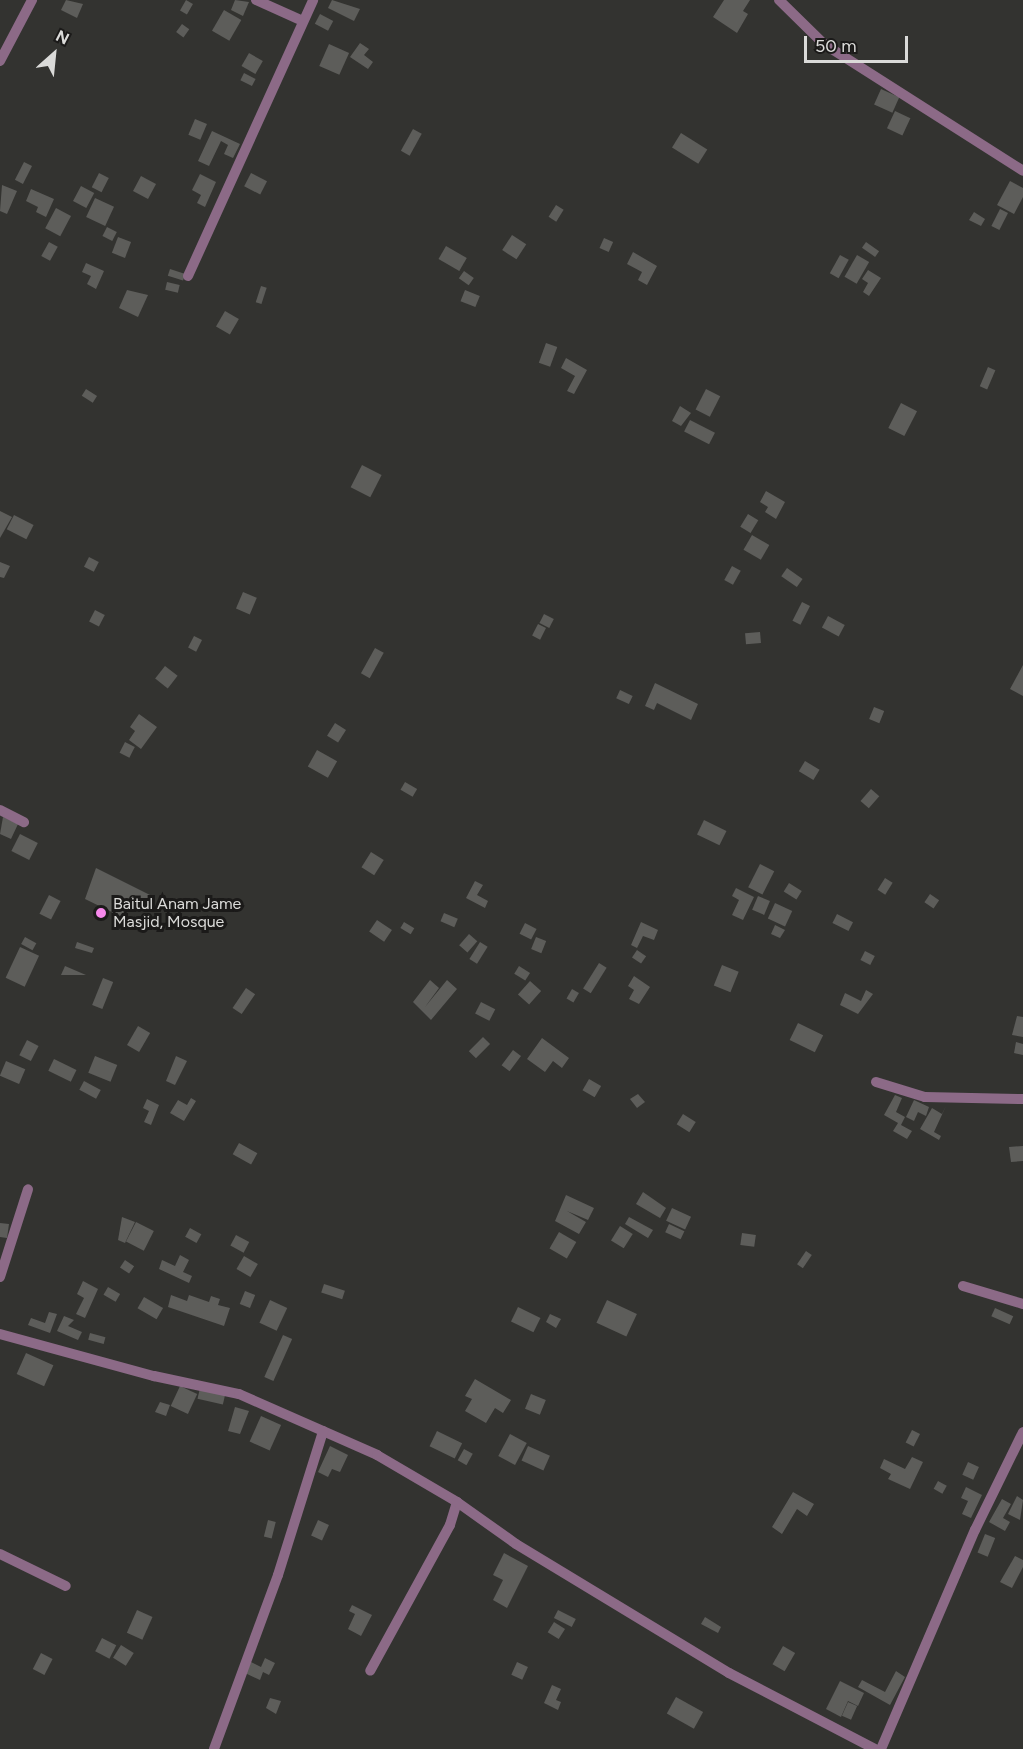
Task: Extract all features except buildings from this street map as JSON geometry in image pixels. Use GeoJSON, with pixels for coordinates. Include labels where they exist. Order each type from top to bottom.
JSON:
{"type":"FeatureCollection","features":[{"type":"Feature","properties":{"kind":"street"},"geometry":{"type":"LineString","coordinates":[[0,61],[32,0]]}},
{"type":"Feature","properties":{"kind":"street"},"geometry":{"type":"LineString","coordinates":[[256,0],[303,21]]}},
{"type":"Feature","properties":{"kind":"street"},"geometry":{"type":"LineString","coordinates":[[188,276],[313,0]]}},
{"type":"Feature","properties":{"kind":"street"},"geometry":{"type":"LineString","coordinates":[[779,0],[824,44],[1023,171]]}},
{"type":"Feature","properties":{"kind":"street"},"geometry":{"type":"LineString","coordinates":[[0,810],[24,822]]}},
{"type":"Feature","properties":{"kind":"street"},"geometry":{"type":"LineString","coordinates":[[876,1082],[926,1097],[1023,1099]]}},
{"type":"Feature","properties":{"kind":"street"},"geometry":{"type":"LineString","coordinates":[[0,1277],[28,1189]]}},
{"type":"Feature","properties":{"kind":"street"},"geometry":{"type":"LineString","coordinates":[[963,1286],[1023,1304]]}},
{"type":"Feature","properties":{"kind":"street"},"geometry":{"type":"LineString","coordinates":[[0,1334],[154,1376],[239,1394],[377,1455],[457,1502],[516,1544],[729,1673],[875,1749]]}},
{"type":"Feature","properties":{"kind":"street"},"geometry":{"type":"LineString","coordinates":[[214,1749],[278,1575],[322,1431]]}},
{"type":"Feature","properties":{"kind":"street"},"geometry":{"type":"LineString","coordinates":[[881,1749],[975,1530],[1023,1432]]}},
{"type":"Feature","properties":{"kind":"street"},"geometry":{"type":"LineString","coordinates":[[370,1671],[450,1525],[457,1502]]}},
{"type":"Feature","properties":{"kind":"street"},"geometry":{"type":"LineString","coordinates":[[0,1554],[66,1586]]}},
{"type":"Feature","properties":{"kind":"place","name":"Baitul Anam Jame Masjid, Mosque"},"geometry":{"type":"Point","coordinates":[101,913]}}]}
